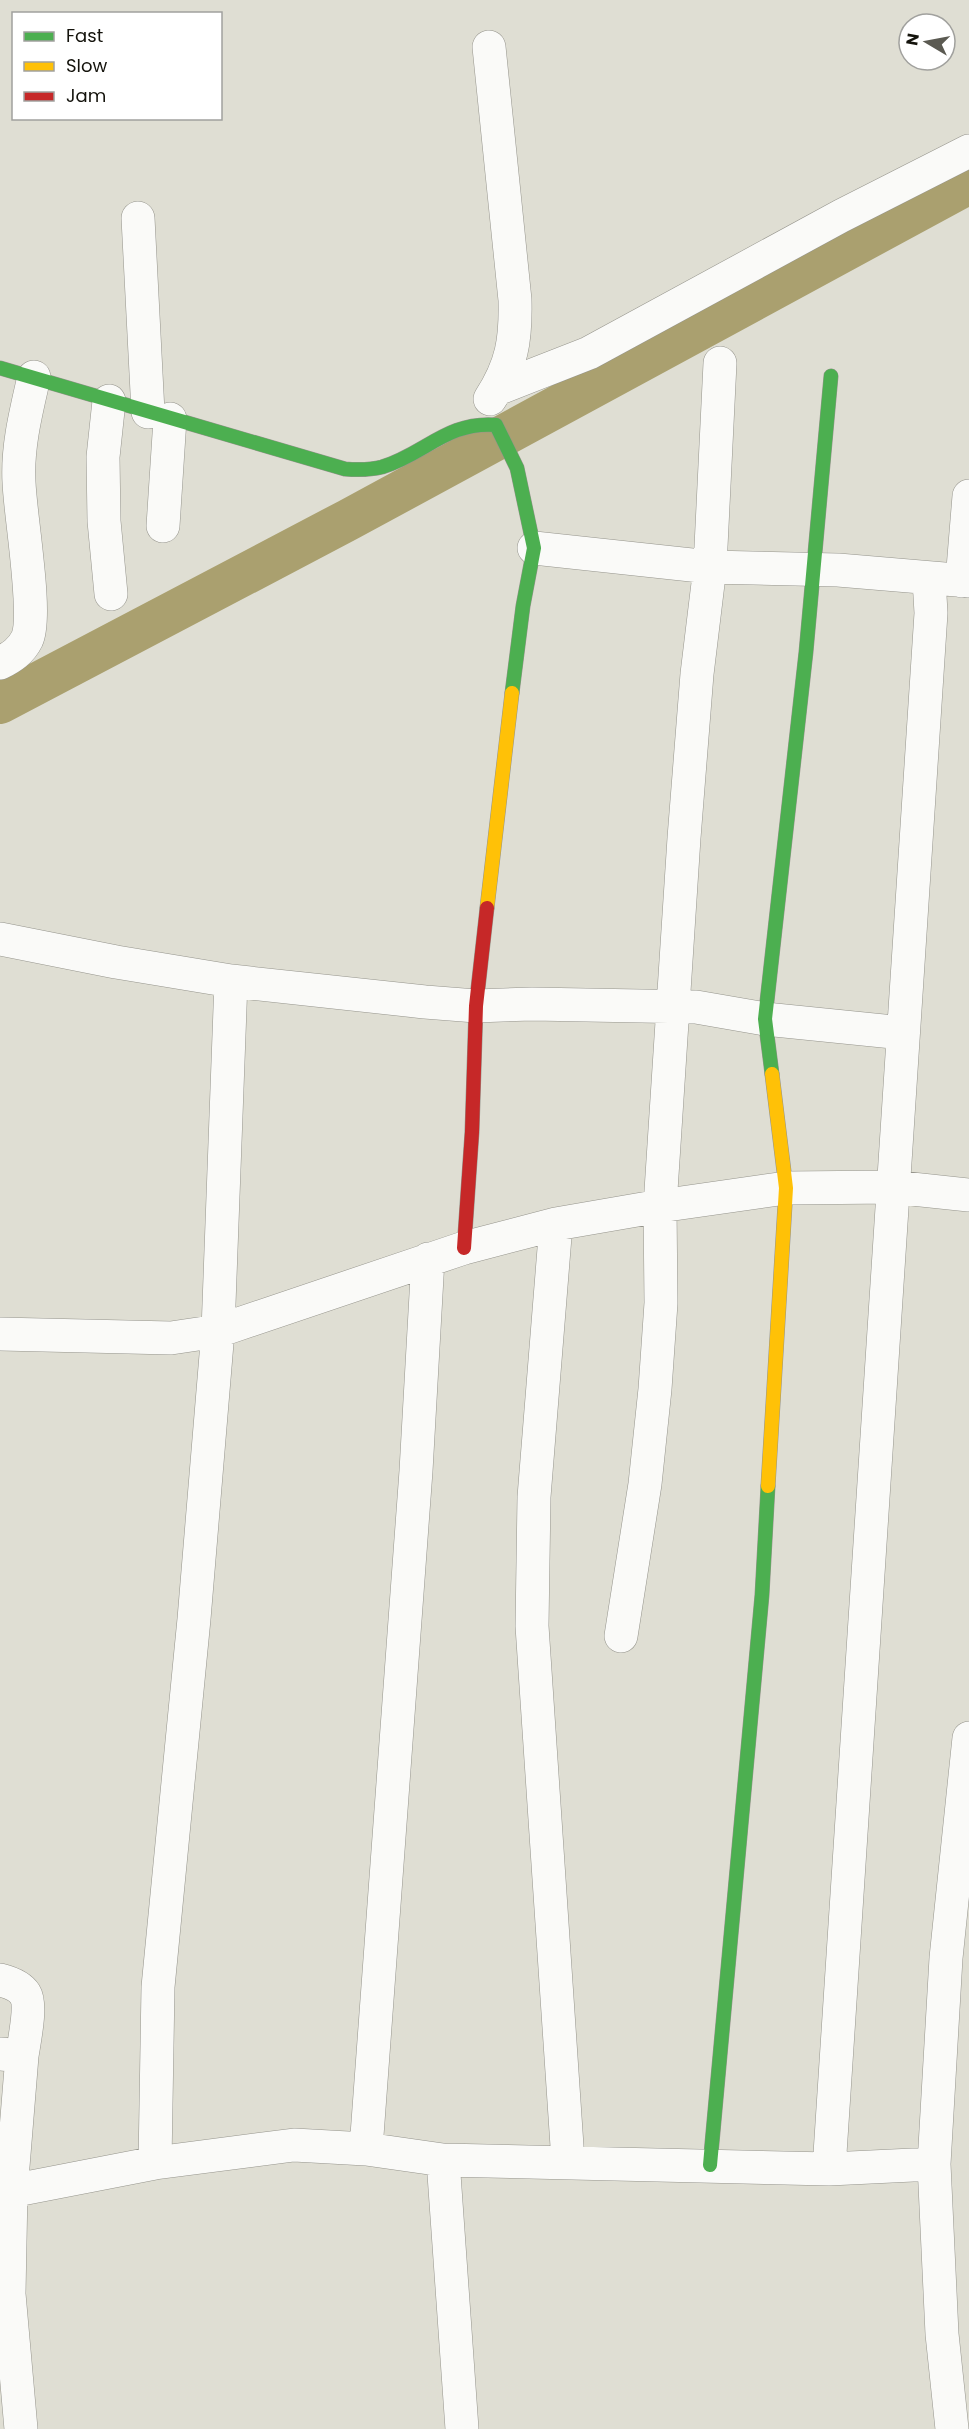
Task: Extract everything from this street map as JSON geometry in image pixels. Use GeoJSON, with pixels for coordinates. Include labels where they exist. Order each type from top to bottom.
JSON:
{"type":"FeatureCollection","features":[{"type":"Feature","properties":{"kind":"street"},"geometry":{"type":"LineString","coordinates":[[485,424],[516,335],[489,47]]}},
{"type":"Feature","properties":{"kind":"street"},"geometry":{"type":"LineString","coordinates":[[497,389],[589,353],[841,216],[969,151]]}},
{"type":"Feature","properties":{"kind":"street"},"geometry":{"type":"LineString","coordinates":[[138,218],[159,416],[163,526]]}},
{"type":"Feature","properties":{"kind":"street"},"geometry":{"type":"LineString","coordinates":[[621,1636],[645,1484],[655,1389],[661,1303],[660,1206],[697,674],[710,567],[720,363]]}},
{"type":"Feature","properties":{"kind":"street"},"geometry":{"type":"LineString","coordinates":[[0,368],[339,468],[361,471],[384,466],[456,429],[485,424]]}},
{"type":"Feature","properties":{"kind":"street"},"geometry":{"type":"LineString","coordinates":[[710,2165],[762,1595],[786,1188],[765,1019],[805,663],[831,376]]}},
{"type":"Feature","properties":{"kind":"street"},"geometry":{"type":"LineString","coordinates":[[0,663],[15,655],[27,638],[30,613],[18,481],[21,438],[33,377]]}},
{"type":"Feature","properties":{"kind":"street"},"geometry":{"type":"LineString","coordinates":[[109,400],[103,457],[104,521],[111,594]]}},
{"type":"Feature","properties":{"kind":"street"},"geometry":{"type":"LineString","coordinates":[[464,1248],[472,1132],[476,1006],[506,736],[523,606],[534,548],[517,468],[485,424]]}},
{"type":"Feature","properties":{"kind":"street"},"geometry":{"type":"LineString","coordinates":[[534,548],[710,567],[813,569],[965,581],[969,496]]}},
{"type":"Feature","properties":{"kind":"street"},"geometry":{"type":"LineString","coordinates":[[829,2169],[931,613],[929,579]]}},
{"type":"Feature","properties":{"kind":"street"},"geometry":{"type":"LineString","coordinates":[[0,939],[116,962],[231,981],[476,1006],[532,1004],[673,1009],[696,1007],[765,1019],[903,1033]]}},
{"type":"Feature","properties":{"kind":"street"},"geometry":{"type":"LineString","coordinates":[[155,2163],[158,1987],[218,1331],[231,981]]}},
{"type":"Feature","properties":{"kind":"street"},"geometry":{"type":"LineString","coordinates":[[0,1334],[171,1338],[218,1331],[464,1248],[556,1224],[660,1206],[786,1188],[849,1186],[969,1195]]}},
{"type":"Feature","properties":{"kind":"street"},"geometry":{"type":"LineString","coordinates":[[556,1224],[534,1497],[532,1626],[568,2161]]}},
{"type":"Feature","properties":{"kind":"street"},"geometry":{"type":"LineString","coordinates":[[366,2149],[416,1471],[428,1259]]}},
{"type":"Feature","properties":{"kind":"street"},"geometry":{"type":"LineString","coordinates":[[952,2429],[956,2333],[934,2164],[946,1958],[969,1738]]}},
{"type":"Feature","properties":{"kind":"street"},"geometry":{"type":"LineString","coordinates":[[0,1980],[18,1987],[26,1995],[27,2008],[11,2055],[11,2191],[5,2240],[14,2424]]}},
{"type":"Feature","properties":{"kind":"street"},"geometry":{"type":"LineString","coordinates":[[11,2191],[155,2163],[294,2145],[366,2149],[443,2160],[568,2161],[829,2169],[934,2164]]}},
{"type":"Feature","properties":{"kind":"street"},"geometry":{"type":"LineString","coordinates":[[443,2160],[462,2429]]}},
{"type":"Feature","properties":{"kind":"waterway"},"geometry":{"type":"LineString","coordinates":[[0,703],[348,520],[969,183]]}},
{"type":"Feature","properties":{"kind":"traffic: fast"},"geometry":{"type":"LineString","coordinates":[[0,368],[345,469],[364,470],[382,467],[450,433],[479,425],[496,425],[517,468],[534,548],[523,606],[512,693]]}},
{"type":"Feature","properties":{"kind":"traffic: fast"},"geometry":{"type":"LineString","coordinates":[[772,1074],[765,1019],[806,652],[831,376]]}},
{"type":"Feature","properties":{"kind":"traffic: fast"},"geometry":{"type":"LineString","coordinates":[[710,2165],[762,1595],[768,1486]]}},
{"type":"Feature","properties":{"kind":"traffic: slow"},"geometry":{"type":"LineString","coordinates":[[487,908],[512,693]]}},
{"type":"Feature","properties":{"kind":"traffic: slow"},"geometry":{"type":"LineString","coordinates":[[768,1486],[786,1188],[772,1074]]}},
{"type":"Feature","properties":{"kind":"traffic: jam"},"geometry":{"type":"LineString","coordinates":[[464,1248],[472,1132],[476,1006],[487,908]]}}]}
